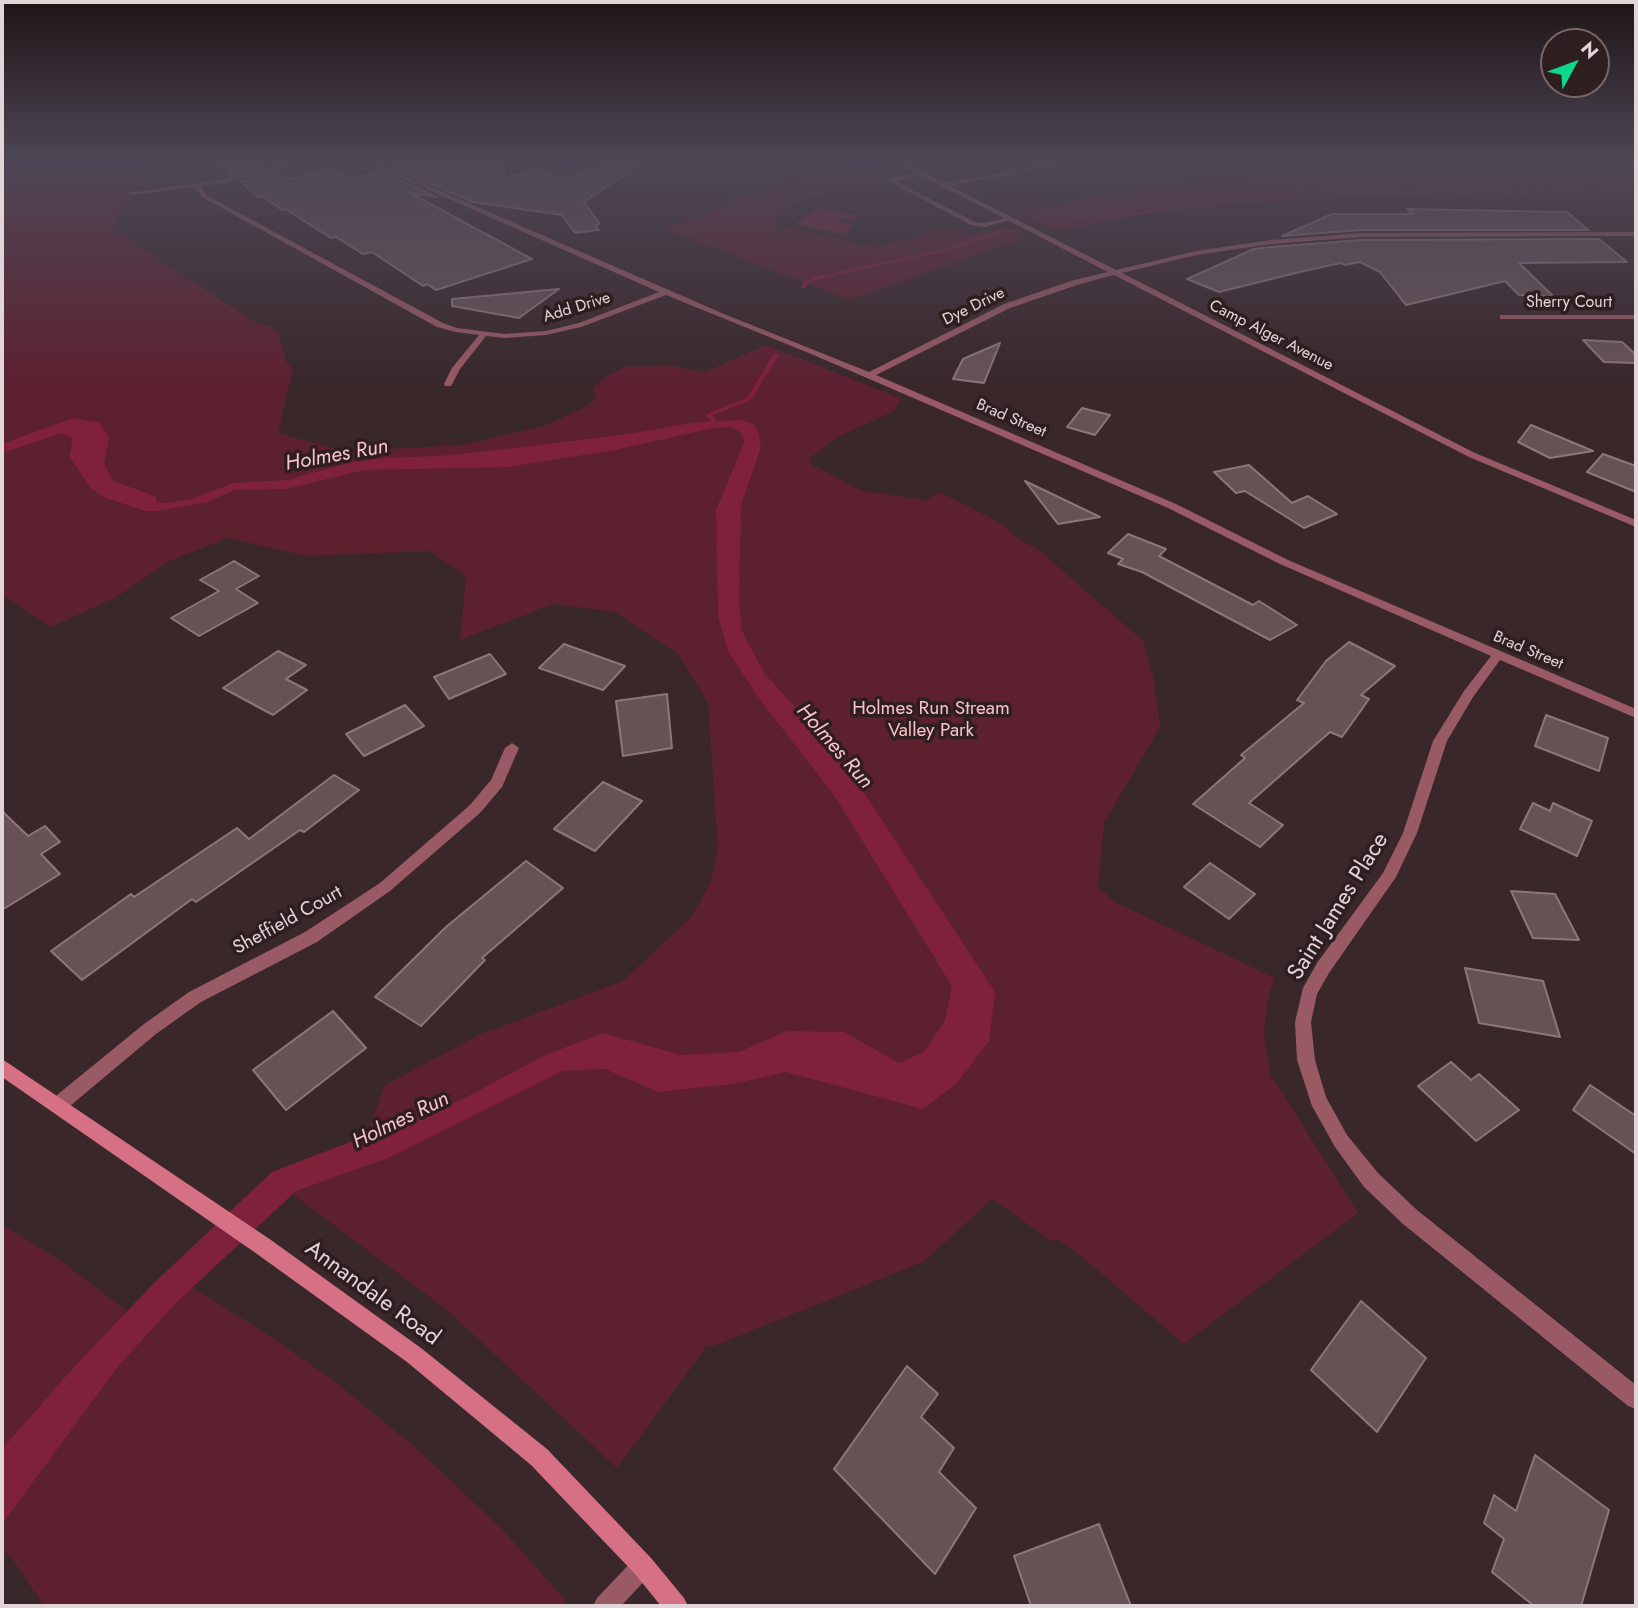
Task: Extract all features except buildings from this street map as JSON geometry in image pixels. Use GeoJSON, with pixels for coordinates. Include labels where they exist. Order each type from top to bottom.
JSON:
{"type":"FeatureCollection","features":[{"type":"Feature","properties":{"kind":"main road","name":"Annandale Road"},"geometry":{"type":"LineString","coordinates":[[2,1067],[264,1247],[414,1355],[539,1457],[643,1566],[676,1606]]}},
{"type":"Feature","properties":{"kind":"street","name":"Add Drive"},"geometry":{"type":"LineString","coordinates":[[279,237],[440,325],[483,335],[524,335],[567,329],[666,292]]}},
{"type":"Feature","properties":{"kind":"street","name":"Brad Street"},"geometry":{"type":"LineString","coordinates":[[540,237],[666,292],[870,375],[1172,506],[1284,562],[1636,714]]}},
{"type":"Feature","properties":{"kind":"street","name":"Camp Alger Avenue"},"geometry":{"type":"LineString","coordinates":[[1045,237],[1472,455],[1636,524]]}},
{"type":"Feature","properties":{"kind":"street","name":"Dye Drive"},"geometry":{"type":"LineString","coordinates":[[870,375],[1007,306],[1047,291],[1114,272],[1219,249],[1337,237]]}},
{"type":"Feature","properties":{"kind":"street","name":"Sherry Court"},"geometry":{"type":"LineString","coordinates":[[1503,317],[1636,317]]}},
{"type":"Feature","properties":{"kind":"street"},"geometry":{"type":"LineString","coordinates":[[448,384],[456,368],[483,335]]}},
{"type":"Feature","properties":{"kind":"street","name":"Saint James Place"},"geometry":{"type":"LineString","coordinates":[[1499,655],[1468,694],[1440,741],[1410,833],[1389,877],[1323,968],[1309,993],[1303,1022],[1306,1060],[1318,1100],[1341,1141],[1371,1180],[1410,1217],[1636,1398]]}},
{"type":"Feature","properties":{"kind":"street","name":"Sheffield Court"},"geometry":{"type":"LineString","coordinates":[[58,1105],[150,1029],[195,997],[311,937],[385,887],[475,809],[497,783],[512,748]]}},
{"type":"Feature","properties":{"kind":"street"},"geometry":{"type":"LineString","coordinates":[[605,1606],[643,1566]]}},
{"type":"Feature","properties":{"kind":"green space","name":"Holmes Run Stream Valley Park"},"geometry":{"type":"Polygon","coordinates":[[[2,237],[124,237],[255,322],[272,328],[279,336],[287,364],[293,368],[278,433],[332,448],[351,451],[461,445],[544,426],[587,406],[597,397],[592,389],[607,376],[624,367],[671,366],[705,372],[766,345],[902,399],[894,411],[838,437],[809,459],[809,463],[863,491],[927,500],[940,492],[1004,525],[1016,537],[1040,551],[1143,641],[1154,680],[1160,727],[1104,823],[1098,887],[1115,902],[1275,978],[1268,998],[1264,1032],[1271,1079],[1273,1078],[1358,1213],[1184,1344],[1082,1257],[1057,1239],[1053,1242],[992,1199],[925,1261],[714,1346],[707,1346],[617,1468],[447,1310],[283,1187],[367,1135],[385,1085],[481,1034],[623,981],[691,917],[710,884],[718,849],[708,703],[679,655],[615,612],[553,604],[460,640],[466,576],[429,551],[306,556],[228,538],[167,562],[117,597],[51,627],[2,595],[2,237]]]}},
{"type":"Feature","properties":{"kind":"green space"},"geometry":{"type":"Polygon","coordinates":[[[686,237],[829,237],[873,247],[915,237],[1024,238],[850,300],[686,237]]]}},
{"type":"Feature","properties":{"kind":"green space"},"geometry":{"type":"Polygon","coordinates":[[[2,1225],[60,1260],[137,1319],[190,1286],[264,1332],[333,1380],[416,1448],[502,1529],[566,1601],[561,1606],[44,1606],[7,1551],[2,1560],[2,1225]]]}},
{"type":"Feature","properties":{"kind":"shaded area"},"geometry":{"type":"Polygon","coordinates":[[[73,418],[100,423],[109,438],[104,463],[113,481],[155,496],[157,502],[165,503],[191,499],[234,483],[287,480],[349,463],[384,458],[506,449],[628,434],[698,422],[741,420],[753,424],[759,434],[761,447],[741,505],[741,629],[764,673],[835,751],[995,992],[989,1041],[958,1082],[923,1109],[786,1072],[733,1084],[658,1092],[605,1069],[562,1071],[388,1158],[296,1191],[177,1302],[120,1364],[2,1524],[2,1449],[74,1367],[155,1282],[272,1172],[463,1099],[543,1056],[603,1033],[681,1055],[739,1052],[787,1031],[844,1032],[899,1063],[924,1052],[945,1020],[952,986],[834,795],[761,701],[728,651],[718,616],[716,510],[745,441],[740,432],[730,427],[713,428],[615,450],[508,467],[364,470],[286,489],[235,490],[208,502],[145,511],[103,497],[91,488],[69,456],[73,439],[62,433],[2,453],[2,444],[73,418]]]}},
{"type":"Feature","properties":{"kind":"waterway"},"geometry":{"type":"LineString","coordinates":[[804,288],[804,284],[817,278],[945,250],[984,237]]}},
{"type":"Feature","properties":{"kind":"waterway"},"geometry":{"type":"LineString","coordinates":[[714,421],[708,415],[749,399],[776,354]]}},
{"type":"Feature","properties":{"kind":"water label","name":"Holmes Run"},"geometry":{"type":"Point","coordinates":[337,456]}},
{"type":"Feature","properties":{"kind":"water label","name":"Holmes Run"},"geometry":{"type":"Point","coordinates":[834,747]}},
{"type":"Feature","properties":{"kind":"water label","name":"Holmes Run"},"geometry":{"type":"Point","coordinates":[401,1121]}}]}
